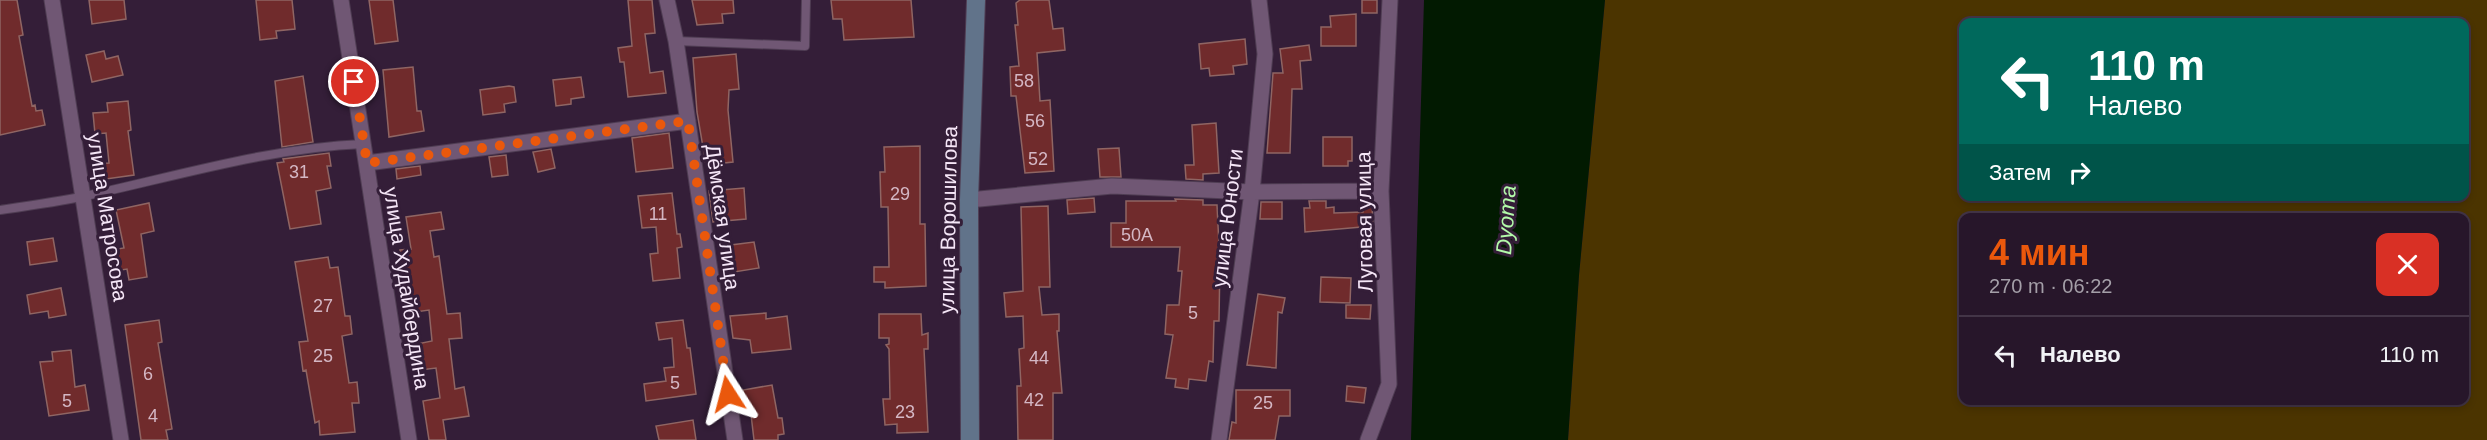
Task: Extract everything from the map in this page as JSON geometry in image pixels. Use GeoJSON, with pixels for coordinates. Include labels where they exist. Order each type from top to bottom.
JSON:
{"type":"FeatureCollection","features":[{"type":"Feature","properties":{"kind":"street","name":"улица Матросова"},"geometry":{"type":"LineString","coordinates":[[52,0],[122,440]]}},
{"type":"Feature","properties":{"kind":"street","name":"улица Худайбердина"},"geometry":{"type":"LineString","coordinates":[[341,0],[409,440]]}},
{"type":"Feature","properties":{"kind":"street","name":"Дёмская улица"},"geometry":{"type":"LineString","coordinates":[[667,0],[676,41],[735,440]]}},
{"type":"Feature","properties":{"kind":"street","name":"улица Ворошилова"},"geometry":{"type":"LineString","coordinates":[[970,440],[969,200],[976,0]]}},
{"type":"Feature","properties":{"kind":"street","name":"улица Юности"},"geometry":{"type":"LineString","coordinates":[[1219,440],[1252,192],[1264,54],[1259,0]]}},
{"type":"Feature","properties":{"kind":"street","name":"Луговая улица"},"geometry":{"type":"LineString","coordinates":[[1368,440],[1389,384],[1382,190],[1390,0]]}},
{"type":"Feature","properties":{"kind":"street"},"geometry":{"type":"LineString","coordinates":[[367,163],[688,121]]}},
{"type":"Feature","properties":{"kind":"street"},"geometry":{"type":"LineString","coordinates":[[969,200],[1112,186],[1252,192],[1382,190]]}},
{"type":"Feature","properties":{"kind":"lane"},"geometry":{"type":"LineString","coordinates":[[676,41],[805,46],[806,0]]}},
{"type":"Feature","properties":{"kind":"lane"},"geometry":{"type":"LineString","coordinates":[[0,210],[83,196],[214,166],[326,145],[363,144]]}},
{"type":"Feature","properties":{"kind":"shaded area"},"geometry":{"type":"Polygon","coordinates":[[[1605,0],[2487,0],[2487,440],[1568,440],[1579,275],[1605,0]]]}},
{"type":"Feature","properties":{"kind":"water","name":"Dyoma"},"geometry":{"type":"Polygon","coordinates":[[[1424,0],[1605,0],[1579,275],[1568,440],[1411,440],[1424,0]]]}},
{"type":"Feature","properties":{"kind":"building"},"geometry":{"type":"Polygon","coordinates":[[[0,0],[17,0],[23,35],[19,36],[32,106],[35,105],[36,111],[42,110],[45,125],[0,135],[0,0]]]}},
{"type":"Feature","properties":{"kind":"building"},"geometry":{"type":"Polygon","coordinates":[[[89,0],[124,0],[126,19],[92,24],[89,0]]]}},
{"type":"Feature","properties":{"kind":"building"},"geometry":{"type":"Polygon","coordinates":[[[256,0],[292,0],[295,29],[276,31],[277,38],[260,40],[256,0]]]}},
{"type":"Feature","properties":{"kind":"building"},"geometry":{"type":"Polygon","coordinates":[[[369,0],[393,0],[398,41],[375,44],[369,0]]]}},
{"type":"Feature","properties":{"kind":"building"},"geometry":{"type":"Polygon","coordinates":[[[628,0],[652,0],[655,33],[645,34],[650,73],[663,71],[666,93],[628,97],[624,62],[620,62],[618,48],[632,46],[628,0]]]}},
{"type":"Feature","properties":{"kind":"building"},"geometry":{"type":"Polygon","coordinates":[[[692,0],[733,0],[734,13],[722,14],[723,23],[697,25],[692,0]]]}},
{"type":"Feature","properties":{"kind":"building"},"geometry":{"type":"Polygon","coordinates":[[[831,0],[911,0],[914,37],[844,40],[842,19],[833,19],[831,0]]]}},
{"type":"Feature","properties":{"kind":"building"},"geometry":{"type":"Polygon","coordinates":[[[1020,0],[1049,0],[1053,29],[1063,28],[1065,50],[1037,53],[1040,101],[1050,100],[1054,171],[1025,173],[1016,96],[1011,96],[1010,67],[1019,66],[1015,25],[1018,25],[1016,3],[1020,0]]]}},
{"type":"Feature","properties":{"kind":"building"},"geometry":{"type":"Polygon","coordinates":[[[1362,0],[1377,0],[1377,13],[1362,13],[1362,0]]]}},
{"type":"Feature","properties":{"kind":"building"},"geometry":{"type":"Polygon","coordinates":[[[1356,14],[1356,46],[1321,46],[1321,27],[1331,27],[1330,16],[1356,14]]]}},
{"type":"Feature","properties":{"kind":"building"},"geometry":{"type":"Polygon","coordinates":[[[1245,39],[1247,64],[1233,66],[1234,74],[1210,76],[1209,68],[1201,69],[1199,44],[1245,39]]]}},
{"type":"Feature","properties":{"kind":"building"},"geometry":{"type":"Polygon","coordinates":[[[1309,45],[1311,60],[1300,61],[1302,89],[1292,89],[1290,153],[1267,153],[1273,73],[1283,73],[1280,49],[1309,45]]]}},
{"type":"Feature","properties":{"kind":"building"},"geometry":{"type":"Polygon","coordinates":[[[104,51],[106,59],[118,56],[123,75],[92,82],[86,55],[104,51]]]}},
{"type":"Feature","properties":{"kind":"building"},"geometry":{"type":"Polygon","coordinates":[[[736,54],[739,89],[729,90],[728,110],[733,162],[706,165],[697,112],[693,58],[736,54]]]}},
{"type":"Feature","properties":{"kind":"building"},"geometry":{"type":"Polygon","coordinates":[[[413,67],[417,111],[421,111],[424,131],[389,137],[383,70],[413,67]]]}},
{"type":"Feature","properties":{"kind":"building"},"geometry":{"type":"Polygon","coordinates":[[[303,76],[313,142],[282,147],[275,81],[303,76]]]}},
{"type":"Feature","properties":{"kind":"building"},"geometry":{"type":"Polygon","coordinates":[[[581,77],[584,97],[571,99],[571,104],[556,106],[553,80],[581,77]]]}},
{"type":"Feature","properties":{"kind":"building"},"geometry":{"type":"Polygon","coordinates":[[[514,87],[516,102],[504,104],[505,112],[483,115],[480,90],[514,87]]]}},
{"type":"Feature","properties":{"kind":"building"},"geometry":{"type":"Polygon","coordinates":[[[128,101],[131,130],[128,131],[134,175],[99,180],[97,164],[109,163],[106,133],[95,134],[93,113],[108,112],[107,103],[128,101]]]}},
{"type":"Feature","properties":{"kind":"building"},"geometry":{"type":"Polygon","coordinates":[[[1216,123],[1219,173],[1203,174],[1203,180],[1186,179],[1185,165],[1194,165],[1192,125],[1216,123]]]}},
{"type":"Feature","properties":{"kind":"building"},"geometry":{"type":"Polygon","coordinates":[[[669,133],[673,168],[636,172],[632,138],[669,133]]]}},
{"type":"Feature","properties":{"kind":"building"},"geometry":{"type":"Polygon","coordinates":[[[1323,137],[1352,137],[1352,161],[1348,161],[1348,166],[1323,166],[1323,137]]]}},
{"type":"Feature","properties":{"kind":"building"},"geometry":{"type":"Polygon","coordinates":[[[920,146],[920,224],[925,224],[926,286],[885,288],[885,282],[874,282],[874,267],[889,267],[888,207],[881,207],[880,172],[885,172],[884,147],[920,146]]]}},
{"type":"Feature","properties":{"kind":"building"},"geometry":{"type":"Polygon","coordinates":[[[1119,148],[1121,177],[1100,177],[1098,149],[1119,148]]]}},
{"type":"Feature","properties":{"kind":"building"},"geometry":{"type":"Polygon","coordinates":[[[551,149],[555,168],[538,172],[533,152],[551,149]]]}},
{"type":"Feature","properties":{"kind":"building"},"geometry":{"type":"Polygon","coordinates":[[[329,153],[331,166],[327,166],[331,188],[316,191],[321,224],[290,229],[277,163],[284,162],[283,159],[329,153]]]}},
{"type":"Feature","properties":{"kind":"building"},"geometry":{"type":"Polygon","coordinates":[[[506,155],[508,175],[492,177],[489,157],[506,155]]]}},
{"type":"Feature","properties":{"kind":"building"},"geometry":{"type":"Polygon","coordinates":[[[420,166],[421,175],[397,179],[396,169],[420,166]]]}},
{"type":"Feature","properties":{"kind":"building"},"geometry":{"type":"Polygon","coordinates":[[[744,188],[746,219],[713,222],[709,191],[744,188]]]}},
{"type":"Feature","properties":{"kind":"building"},"geometry":{"type":"Polygon","coordinates":[[[672,193],[677,234],[680,234],[682,247],[677,248],[680,278],[653,281],[650,254],[658,253],[656,227],[642,228],[638,196],[672,193]]]}},
{"type":"Feature","properties":{"kind":"building"},"geometry":{"type":"Polygon","coordinates":[[[1094,198],[1095,212],[1068,214],[1067,200],[1094,198]]]}},
{"type":"Feature","properties":{"kind":"building"},"geometry":{"type":"Polygon","coordinates":[[[1175,199],[1203,200],[1203,205],[1217,205],[1219,245],[1225,245],[1225,259],[1220,259],[1219,321],[1214,321],[1213,362],[1209,361],[1206,381],[1189,379],[1188,389],[1175,387],[1176,379],[1166,378],[1173,335],[1165,334],[1167,305],[1179,305],[1182,271],[1178,271],[1180,247],[1111,247],[1111,223],[1126,223],[1126,201],[1176,201],[1175,199]]]}},
{"type":"Feature","properties":{"kind":"building"},"geometry":{"type":"Polygon","coordinates":[[[1309,201],[1326,201],[1326,208],[1334,207],[1334,213],[1363,212],[1363,206],[1372,206],[1373,226],[1305,232],[1304,208],[1310,208],[1309,201]]]}},
{"type":"Feature","properties":{"kind":"building"},"geometry":{"type":"Polygon","coordinates":[[[1261,202],[1282,202],[1282,219],[1260,219],[1261,202]]]}},
{"type":"Feature","properties":{"kind":"building"},"geometry":{"type":"Polygon","coordinates":[[[149,203],[154,231],[141,234],[147,277],[129,280],[127,269],[115,271],[111,250],[124,248],[116,210],[149,203]]]}},
{"type":"Feature","properties":{"kind":"building"},"geometry":{"type":"Polygon","coordinates":[[[1048,206],[1050,287],[1039,287],[1042,315],[1059,314],[1059,331],[1057,331],[1062,393],[1053,393],[1053,440],[1018,440],[1017,386],[1021,386],[1019,349],[1024,348],[1023,316],[1006,317],[1004,293],[1023,291],[1021,207],[1048,206]]]}},
{"type":"Feature","properties":{"kind":"building"},"geometry":{"type":"Polygon","coordinates":[[[441,212],[444,229],[430,231],[434,257],[439,256],[447,314],[460,313],[462,338],[449,339],[455,389],[464,387],[469,416],[443,420],[446,440],[429,440],[423,401],[440,398],[436,368],[420,370],[417,344],[432,341],[429,310],[408,313],[400,250],[411,249],[406,217],[441,212]]]}},
{"type":"Feature","properties":{"kind":"building"},"geometry":{"type":"Polygon","coordinates":[[[53,238],[57,261],[30,265],[27,242],[53,238]]]}},
{"type":"Feature","properties":{"kind":"building"},"geometry":{"type":"Polygon","coordinates":[[[754,242],[759,268],[728,273],[726,259],[734,258],[731,245],[754,242]]]}},
{"type":"Feature","properties":{"kind":"building"},"geometry":{"type":"Polygon","coordinates":[[[328,257],[330,268],[338,267],[345,316],[350,316],[352,334],[342,336],[349,383],[357,382],[359,403],[352,403],[355,432],[320,435],[319,421],[315,423],[306,370],[303,371],[299,342],[308,341],[295,262],[328,257]]]}},
{"type":"Feature","properties":{"kind":"building"},"geometry":{"type":"Polygon","coordinates":[[[1321,277],[1351,278],[1350,303],[1320,302],[1321,277]]]}},
{"type":"Feature","properties":{"kind":"building"},"geometry":{"type":"Polygon","coordinates":[[[61,288],[66,315],[49,318],[48,311],[30,314],[27,295],[61,288]]]}},
{"type":"Feature","properties":{"kind":"building"},"geometry":{"type":"Polygon","coordinates":[[[1258,294],[1285,298],[1282,313],[1278,312],[1276,368],[1247,365],[1258,294]]]}},
{"type":"Feature","properties":{"kind":"building"},"geometry":{"type":"Polygon","coordinates":[[[1346,305],[1371,305],[1370,319],[1346,318],[1346,305]]]}},
{"type":"Feature","properties":{"kind":"building"},"geometry":{"type":"Polygon","coordinates":[[[766,313],[766,319],[787,316],[791,349],[752,353],[750,340],[733,338],[730,316],[766,313]]]}},
{"type":"Feature","properties":{"kind":"building"},"geometry":{"type":"Polygon","coordinates":[[[879,314],[921,314],[922,335],[928,333],[928,349],[924,349],[928,432],[897,433],[897,424],[885,425],[883,399],[890,399],[889,349],[886,345],[889,344],[889,338],[879,338],[879,314]]]}},
{"type":"Feature","properties":{"kind":"building"},"geometry":{"type":"Polygon","coordinates":[[[159,320],[162,342],[158,343],[172,429],[166,430],[168,440],[141,440],[125,325],[159,320]]]}},
{"type":"Feature","properties":{"kind":"building"},"geometry":{"type":"Polygon","coordinates":[[[683,320],[687,348],[690,348],[696,394],[646,401],[644,384],[666,381],[664,368],[674,367],[672,338],[659,340],[656,323],[683,320]]]}},
{"type":"Feature","properties":{"kind":"building"},"geometry":{"type":"Polygon","coordinates":[[[71,350],[75,387],[85,385],[89,410],[49,416],[40,362],[53,361],[52,352],[71,350]]]}},
{"type":"Feature","properties":{"kind":"building"},"geometry":{"type":"Polygon","coordinates":[[[772,385],[778,418],[782,418],[784,434],[778,435],[778,440],[754,440],[750,406],[746,407],[743,390],[772,385]]]}},
{"type":"Feature","properties":{"kind":"building"},"geometry":{"type":"Polygon","coordinates":[[[1347,386],[1366,388],[1364,403],[1346,401],[1347,386]]]}},
{"type":"Feature","properties":{"kind":"building"},"geometry":{"type":"Polygon","coordinates":[[[1236,390],[1290,390],[1290,416],[1279,416],[1275,440],[1229,440],[1232,422],[1236,423],[1236,390]]]}},
{"type":"Feature","properties":{"kind":"building"},"geometry":{"type":"Polygon","coordinates":[[[693,420],[696,440],[659,440],[656,426],[693,420]]]}},
{"type":"Feature","properties":{"kind":"route"},"geometry":{"type":"LineString","coordinates":[[354,82],[367,163],[688,121],[728,394]]}}]}
